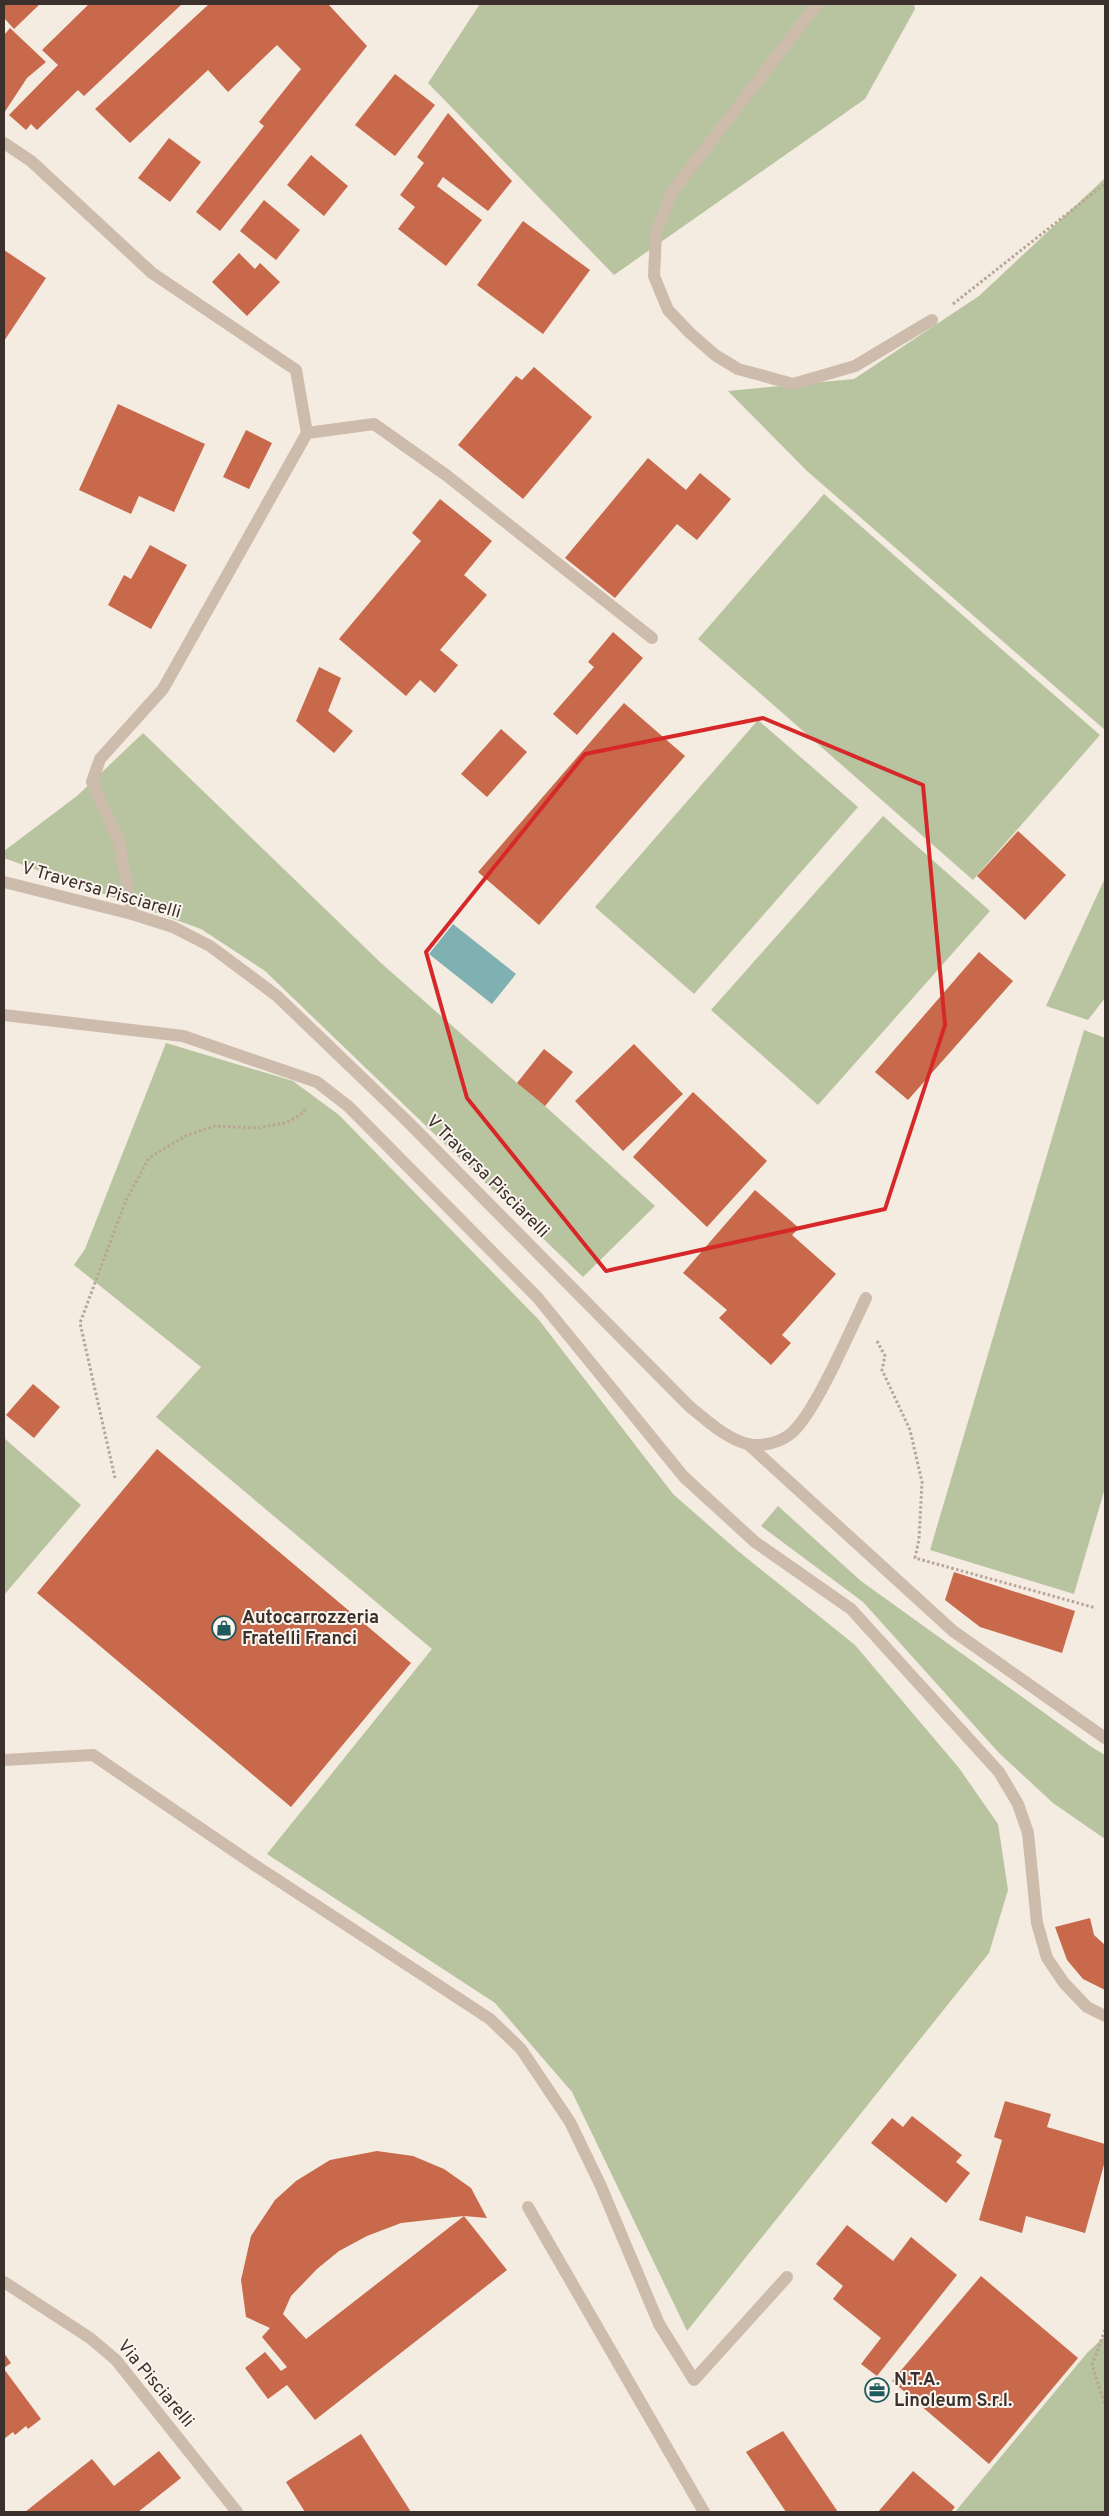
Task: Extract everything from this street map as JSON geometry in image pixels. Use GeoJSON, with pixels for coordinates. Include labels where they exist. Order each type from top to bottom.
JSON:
{"type":"FeatureCollection","features":[{"type":"Feature","properties":{"kind":"street"},"geometry":{"type":"LineString","coordinates":[[817,4],[672,192],[656,233],[654,276],[668,310],[715,355],[738,369],[793,384],[855,366],[932,320]]}},
{"type":"Feature","properties":{"kind":"street"},"geometry":{"type":"LineString","coordinates":[[4,143],[31,161],[152,273],[296,370],[307,433],[163,689],[100,759],[92,782],[119,842],[132,914]]}},
{"type":"Feature","properties":{"kind":"street"},"geometry":{"type":"LineString","coordinates":[[307,433],[374,424],[446,475],[652,638]]}},
{"type":"Feature","properties":{"kind":"street","name":"V Traversa Pisciarelli"},"geometry":{"type":"LineString","coordinates":[[4,882],[132,914],[173,927],[210,946],[277,996],[406,1120],[690,1407],[721,1432],[748,1444],[770,1444],[789,1435],[808,1413],[863,1304]]}},
{"type":"Feature","properties":{"kind":"street"},"geometry":{"type":"LineString","coordinates":[[4,1015],[183,1036],[317,1082],[348,1106],[537,1297],[684,1477],[755,1542],[851,1608],[999,1772],[1018,1804],[1028,1832],[1037,1923],[1047,1958],[1064,1983],[1087,2007],[1105,2016]]}},
{"type":"Feature","properties":{"kind":"street"},"geometry":{"type":"LineString","coordinates":[[748,1444],[953,1631],[1105,1738]]}},
{"type":"Feature","properties":{"kind":"street"},"geometry":{"type":"LineString","coordinates":[[4,1760],[93,1756],[256,1866],[490,2019],[521,2049],[570,2122],[600,2184],[659,2324],[694,2380],[787,2277]]}},
{"type":"Feature","properties":{"kind":"street"},"geometry":{"type":"LineString","coordinates":[[528,2207],[704,2512]]}},
{"type":"Feature","properties":{"kind":"street","name":"Via Pisciarelli"},"geometry":{"type":"LineString","coordinates":[[4,2282],[90,2338],[116,2360],[237,2512]]}},
{"type":"Feature","properties":{"kind":"path"},"geometry":{"type":"LineString","coordinates":[[932,320],[1105,184]]}},
{"type":"Feature","properties":{"kind":"path"},"geometry":{"type":"LineString","coordinates":[[115,1478],[80,1323],[126,1200],[149,1158],[187,1134],[215,1126],[257,1128],[286,1123],[303,1113],[317,1082]]}},
{"type":"Feature","properties":{"kind":"path"},"geometry":{"type":"LineString","coordinates":[[863,1304],[885,1356],[882,1370],[910,1430],[922,1482],[920,1539],[915,1558],[1096,1608]]}},
{"type":"Feature","properties":{"kind":"path"},"geometry":{"type":"LineString","coordinates":[[1105,2330],[1092,2365],[1105,2405]]}},
{"type":"Feature","properties":{"kind":"highlighted area"},"geometry":{"type":"Polygon","coordinates":[[[763,718],[923,785],[945,1025],[885,1209],[606,1271],[467,1098],[426,952],[585,754],[763,718]]]}},
{"type":"Feature","properties":{"kind":"green space"},"geometry":{"type":"Polygon","coordinates":[[[480,4],[914,4],[915,9],[865,99],[614,275],[428,83],[480,4]]]}},
{"type":"Feature","properties":{"kind":"green space"},"geometry":{"type":"Polygon","coordinates":[[[1105,178],[1105,730],[807,471],[728,391],[854,379],[979,296],[1105,178]]]}},
{"type":"Feature","properties":{"kind":"green space"},"geometry":{"type":"Polygon","coordinates":[[[824,494],[1100,735],[973,880],[698,639],[824,494]]]}},
{"type":"Feature","properties":{"kind":"green space"},"geometry":{"type":"Polygon","coordinates":[[[758,720],[858,807],[694,994],[595,907],[758,720]]]}},
{"type":"Feature","properties":{"kind":"green space"},"geometry":{"type":"Polygon","coordinates":[[[143,733],[381,963],[545,1106],[655,1206],[583,1277],[265,971],[201,929],[4,858],[4,851],[77,796],[143,733]]]}},
{"type":"Feature","properties":{"kind":"green space"},"geometry":{"type":"Polygon","coordinates":[[[883,816],[990,911],[818,1105],[711,1010],[883,816]]]}},
{"type":"Feature","properties":{"kind":"green space"},"geometry":{"type":"Polygon","coordinates":[[[1105,878],[1105,998],[1088,1020],[1046,1006],[1105,878]]]}},
{"type":"Feature","properties":{"kind":"green space"},"geometry":{"type":"Polygon","coordinates":[[[1084,1030],[1105,1038],[1105,1488],[1074,1594],[930,1550],[1084,1030]]]}},
{"type":"Feature","properties":{"kind":"green space"},"geometry":{"type":"Polygon","coordinates":[[[166,1043],[293,1081],[339,1115],[539,1320],[673,1494],[738,1551],[855,1645],[959,1768],[998,1824],[1008,1890],[989,1953],[687,2331],[572,2092],[495,2003],[267,1854],[432,1649],[156,1417],[201,1367],[74,1265],[85,1249],[166,1043]]]}},
{"type":"Feature","properties":{"kind":"green space"},"geometry":{"type":"Polygon","coordinates":[[[4,1438],[81,1505],[4,1595],[4,1438]]]}},
{"type":"Feature","properties":{"kind":"green space"},"geometry":{"type":"Polygon","coordinates":[[[778,1506],[861,1581],[1105,1755],[1105,1839],[1053,1803],[999,1753],[863,1602],[761,1526],[778,1506]]]}},
{"type":"Feature","properties":{"kind":"green space"},"geometry":{"type":"Polygon","coordinates":[[[1105,2336],[1105,2512],[955,2512],[1087,2353],[1105,2336]]]}},
{"type":"Feature","properties":{"kind":"water"},"geometry":{"type":"Polygon","coordinates":[[[453,924],[516,974],[492,1004],[429,954],[453,924]]]}},
{"type":"Feature","properties":{"kind":"building"},"geometry":{"type":"Polygon","coordinates":[[[4,4],[40,4],[14,29],[4,18],[4,4]]]}},
{"type":"Feature","properties":{"kind":"building"},"geometry":{"type":"Polygon","coordinates":[[[89,4],[182,4],[84,96],[78,90],[37,130],[31,124],[26,130],[9,115],[58,65],[42,50],[89,4]]]}},
{"type":"Feature","properties":{"kind":"building"},"geometry":{"type":"Polygon","coordinates":[[[209,4],[328,4],[367,46],[220,231],[196,212],[264,126],[259,122],[301,69],[277,45],[228,92],[208,70],[130,143],[95,109],[209,4]]]}},
{"type":"Feature","properties":{"kind":"building"},"geometry":{"type":"Polygon","coordinates":[[[10,28],[46,62],[27,78],[4,113],[4,35],[10,28]]]}},
{"type":"Feature","properties":{"kind":"building"},"geometry":{"type":"Polygon","coordinates":[[[395,74],[435,105],[395,156],[355,125],[395,74]]]}},
{"type":"Feature","properties":{"kind":"building"},"geometry":{"type":"Polygon","coordinates":[[[448,113],[512,181],[488,211],[443,177],[437,186],[482,220],[446,266],[398,229],[415,207],[400,195],[424,163],[417,157],[448,113]]]}},
{"type":"Feature","properties":{"kind":"building"},"geometry":{"type":"Polygon","coordinates":[[[169,138],[201,162],[170,202],[138,178],[169,138]]]}},
{"type":"Feature","properties":{"kind":"building"},"geometry":{"type":"Polygon","coordinates":[[[311,155],[348,186],[324,216],[287,185],[311,155]]]}},
{"type":"Feature","properties":{"kind":"building"},"geometry":{"type":"Polygon","coordinates":[[[264,200],[300,230],[276,260],[240,231],[264,200]]]}},
{"type":"Feature","properties":{"kind":"building"},"geometry":{"type":"Polygon","coordinates":[[[523,221],[590,270],[543,334],[477,285],[523,221]]]}},
{"type":"Feature","properties":{"kind":"building"},"geometry":{"type":"Polygon","coordinates":[[[4,250],[46,278],[4,341],[4,250]]]}},
{"type":"Feature","properties":{"kind":"building"},"geometry":{"type":"Polygon","coordinates":[[[239,253],[255,269],[260,263],[280,282],[247,316],[212,282],[239,253]]]}},
{"type":"Feature","properties":{"kind":"building"},"geometry":{"type":"Polygon","coordinates":[[[534,367],[592,417],[523,499],[458,445],[516,376],[522,380],[534,367]]]}},
{"type":"Feature","properties":{"kind":"building"},"geometry":{"type":"Polygon","coordinates":[[[118,404],[205,444],[174,512],[139,496],[131,514],[79,490],[118,404]]]}},
{"type":"Feature","properties":{"kind":"building"},"geometry":{"type":"Polygon","coordinates":[[[246,430],[272,443],[249,489],[223,477],[246,430]]]}},
{"type":"Feature","properties":{"kind":"building"},"geometry":{"type":"Polygon","coordinates":[[[648,458],[686,490],[700,473],[731,499],[697,540],[677,524],[615,598],[565,558],[648,458]]]}},
{"type":"Feature","properties":{"kind":"building"},"geometry":{"type":"Polygon","coordinates":[[[440,499],[492,541],[464,575],[487,595],[440,650],[458,665],[435,693],[420,680],[406,696],[339,639],[421,541],[412,533],[440,499]]]}},
{"type":"Feature","properties":{"kind":"building"},"geometry":{"type":"Polygon","coordinates":[[[150,545],[187,565],[151,629],[108,605],[124,575],[131,579],[150,545]]]}},
{"type":"Feature","properties":{"kind":"building"},"geometry":{"type":"Polygon","coordinates":[[[613,632],[643,658],[577,735],[553,714],[594,667],[588,662],[613,632]]]}},
{"type":"Feature","properties":{"kind":"building"},"geometry":{"type":"Polygon","coordinates":[[[319,667],[341,678],[328,711],[353,731],[334,753],[296,721],[319,667]]]}},
{"type":"Feature","properties":{"kind":"building"},"geometry":{"type":"Polygon","coordinates":[[[624,703],[685,756],[539,925],[478,872],[624,703]]]}},
{"type":"Feature","properties":{"kind":"building"},"geometry":{"type":"Polygon","coordinates":[[[501,729],[527,752],[487,797],[461,774],[501,729]]]}},
{"type":"Feature","properties":{"kind":"building"},"geometry":{"type":"Polygon","coordinates":[[[1018,831],[1066,875],[1025,920],[977,876],[1018,831]]]}},
{"type":"Feature","properties":{"kind":"building"},"geometry":{"type":"Polygon","coordinates":[[[979,952],[1013,981],[908,1100],[875,1072],[979,952]]]}},
{"type":"Feature","properties":{"kind":"building"},"geometry":{"type":"Polygon","coordinates":[[[634,1044],[683,1094],[623,1151],[575,1101],[634,1044]]]}},
{"type":"Feature","properties":{"kind":"building"},"geometry":{"type":"Polygon","coordinates":[[[544,1049],[573,1072],[545,1106],[517,1083],[544,1049]]]}},
{"type":"Feature","properties":{"kind":"building"},"geometry":{"type":"Polygon","coordinates":[[[693,1092],[767,1161],[707,1227],[633,1157],[693,1092]]]}},
{"type":"Feature","properties":{"kind":"building"},"geometry":{"type":"Polygon","coordinates":[[[755,1190],[799,1228],[792,1235],[836,1274],[782,1335],[791,1343],[771,1365],[719,1318],[727,1310],[683,1273],[755,1190]]]}},
{"type":"Feature","properties":{"kind":"building"},"geometry":{"type":"Polygon","coordinates":[[[33,1384],[60,1407],[34,1438],[6,1415],[33,1384]]]}},
{"type":"Feature","properties":{"kind":"building","name":"Autocarrozzeria Fratelli Franci"},"geometry":{"type":"Polygon","coordinates":[[[157,1449],[411,1663],[291,1807],[37,1593],[157,1449]]]}},
{"type":"Feature","properties":{"kind":"building"},"geometry":{"type":"Polygon","coordinates":[[[954,1572],[1075,1611],[1062,1653],[980,1627],[945,1600],[954,1572]]]}},
{"type":"Feature","properties":{"kind":"building"},"geometry":{"type":"Polygon","coordinates":[[[1090,1918],[1094,1935],[1105,1945],[1105,1990],[1083,1979],[1067,1960],[1055,1927],[1090,1918]]]}},
{"type":"Feature","properties":{"kind":"building"},"geometry":{"type":"Polygon","coordinates":[[[1005,2101],[1051,2114],[1047,2127],[1105,2144],[1105,2161],[1085,2233],[1026,2216],[1022,2233],[979,2220],[1002,2140],[994,2137],[1005,2101]]]}},
{"type":"Feature","properties":{"kind":"building"},"geometry":{"type":"Polygon","coordinates":[[[912,2116],[962,2155],[956,2162],[970,2173],[946,2203],[871,2143],[892,2118],[903,2127],[912,2116]]]}},
{"type":"Feature","properties":{"kind":"building"},"geometry":{"type":"Polygon","coordinates":[[[377,2151],[413,2156],[444,2169],[471,2188],[487,2218],[464,2216],[507,2270],[315,2420],[287,2385],[268,2399],[245,2368],[265,2352],[281,2371],[287,2367],[262,2337],[270,2328],[246,2317],[241,2280],[251,2236],[275,2200],[296,2181],[330,2160],[377,2151]],[[464,2216],[401,2223],[367,2236],[339,2251],[317,2269],[291,2296],[283,2314],[306,2339],[464,2216]]]}},
{"type":"Feature","properties":{"kind":"building"},"geometry":{"type":"Polygon","coordinates":[[[847,2225],[893,2261],[911,2237],[957,2275],[877,2376],[861,2364],[881,2338],[833,2299],[843,2286],[816,2264],[847,2225]]]}},
{"type":"Feature","properties":{"kind":"building"},"geometry":{"type":"Polygon","coordinates":[[[981,2276],[1078,2358],[989,2464],[892,2381],[981,2276]]]}},
{"type":"Feature","properties":{"kind":"building"},"geometry":{"type":"Polygon","coordinates":[[[4,2353],[11,2363],[4,2368],[4,2353]]]}},
{"type":"Feature","properties":{"kind":"building"},"geometry":{"type":"Polygon","coordinates":[[[4,2369],[41,2419],[28,2429],[26,2426],[15,2435],[13,2432],[4,2439],[4,2369]]]}},
{"type":"Feature","properties":{"kind":"building"},"geometry":{"type":"Polygon","coordinates":[[[783,2431],[838,2512],[786,2512],[746,2452],[783,2431]]]}},
{"type":"Feature","properties":{"kind":"building"},"geometry":{"type":"Polygon","coordinates":[[[361,2434],[411,2512],[305,2512],[286,2482],[361,2434]]]}},
{"type":"Feature","properties":{"kind":"building"},"geometry":{"type":"Polygon","coordinates":[[[159,2451],[181,2478],[138,2512],[25,2512],[92,2459],[114,2486],[159,2451]]]}},
{"type":"Feature","properties":{"kind":"building"},"geometry":{"type":"Polygon","coordinates":[[[913,2471],[955,2507],[951,2512],[878,2512],[913,2471]]]}},
{"type":"Feature","properties":{"kind":"place","name":"Autocarrozzeria Fratelli Franci"},"geometry":{"type":"Point","coordinates":[224,1628]}},
{"type":"Feature","properties":{"kind":"place","name":"N.T.A. Linoleum S.r.l."},"geometry":{"type":"Point","coordinates":[877,2390]}}]}
